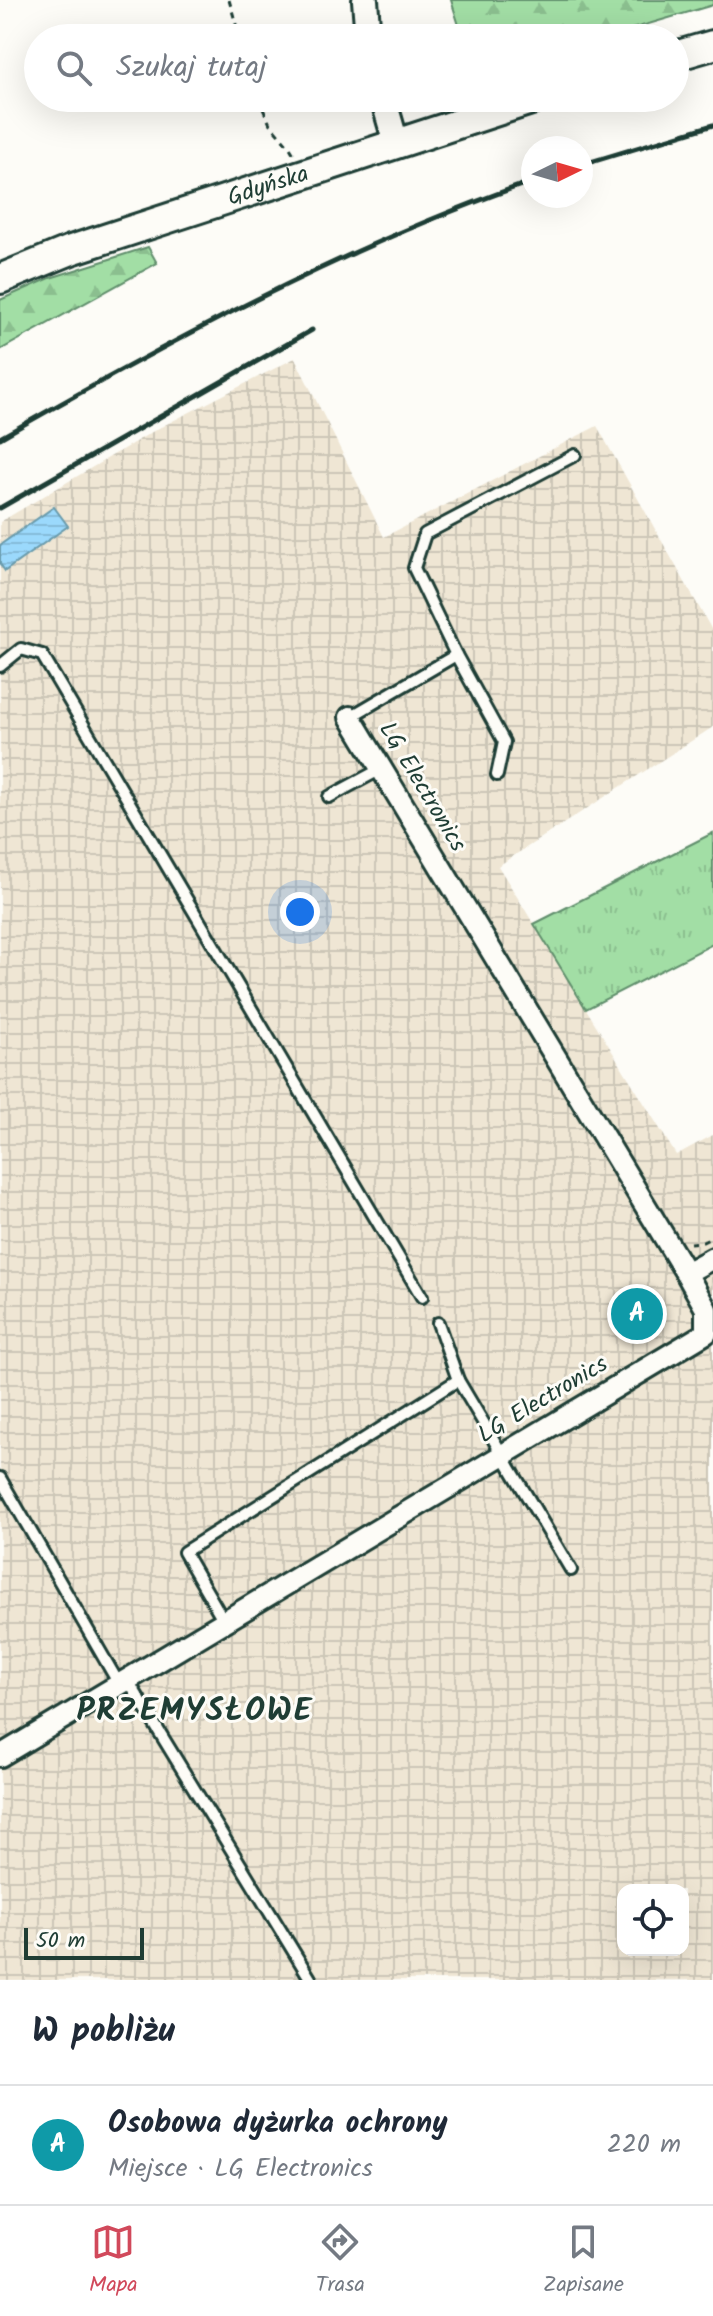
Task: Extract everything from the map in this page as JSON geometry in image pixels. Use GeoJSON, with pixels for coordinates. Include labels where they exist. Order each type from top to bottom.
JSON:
{"type":"FeatureCollection","features":[{"type":"Feature","properties":{"kind":"main road"},"geometry":{"type":"LineString","coordinates":[[689,52],[713,45]]}},
{"type":"Feature","properties":{"kind":"main road","name":"Gdyńska"},"geometry":{"type":"LineString","coordinates":[[0,279],[71,250],[493,112]]}},
{"type":"Feature","properties":{"kind":"street"},"geometry":{"type":"LineString","coordinates":[[365,0],[367,24]]}},
{"type":"Feature","properties":{"kind":"street"},"geometry":{"type":"LineString","coordinates":[[387,112],[396,143]]}},
{"type":"Feature","properties":{"kind":"street","name":"LG Electronics"},"geometry":{"type":"LineString","coordinates":[[0,1756],[706,1333],[706,1309],[686,1273],[350,717]]}},
{"type":"Feature","properties":{"kind":"street"},"geometry":{"type":"LineString","coordinates":[[686,1273],[713,1258]]}},
{"type":"Feature","properties":{"kind":"lane"},"geometry":{"type":"LineString","coordinates":[[497,775],[504,742],[456,655],[414,568],[425,534],[575,455]]}},
{"type":"Feature","properties":{"kind":"lane"},"geometry":{"type":"LineString","coordinates":[[0,666],[21,649],[42,655],[422,1297]]}},
{"type":"Feature","properties":{"kind":"lane"},"geometry":{"type":"LineString","coordinates":[[350,717],[456,655]]}},
{"type":"Feature","properties":{"kind":"lane"},"geometry":{"type":"LineString","coordinates":[[329,797],[381,769]]}},
{"type":"Feature","properties":{"kind":"lane"},"geometry":{"type":"LineString","coordinates":[[438,1323],[458,1380],[571,1570]]}},
{"type":"Feature","properties":{"kind":"lane"},"geometry":{"type":"LineString","coordinates":[[224,1621],[184,1552],[458,1380]]}},
{"type":"Feature","properties":{"kind":"lane"},"geometry":{"type":"LineString","coordinates":[[0,1478],[123,1682],[311,1980]]}},
{"type":"Feature","properties":{"kind":"path"},"geometry":{"type":"LineString","coordinates":[[229,0],[236,24]]}},
{"type":"Feature","properties":{"kind":"path"},"geometry":{"type":"LineString","coordinates":[[264,112],[270,124],[289,146],[304,174]]}},
{"type":"Feature","properties":{"kind":"shaded area"},"geometry":{"type":"Polygon","coordinates":[[[295,358],[384,537],[597,426],[713,632],[713,727],[498,866],[676,1155],[713,1135],[713,1980],[0,1980],[0,522],[157,429],[295,358]]]}},
{"type":"Feature","properties":{"kind":"green space"},"geometry":{"type":"Polygon","coordinates":[[[451,0],[713,0],[713,5],[649,24],[459,24],[451,0]]]}},
{"type":"Feature","properties":{"kind":"green space"},"geometry":{"type":"Polygon","coordinates":[[[148,247],[157,263],[0,350],[0,300],[50,278],[148,247]]]}},
{"type":"Feature","properties":{"kind":"green space"},"geometry":{"type":"Polygon","coordinates":[[[713,833],[713,944],[586,1009],[534,924],[713,833]]]}},
{"type":"Feature","properties":{"kind":"water"},"geometry":{"type":"Polygon","coordinates":[[[54,507],[68,526],[5,571],[0,564],[0,545],[54,507]]]}},
{"type":"Feature","properties":{"kind":"railway"},"geometry":{"type":"LineString","coordinates":[[593,161],[713,125]]}},
{"type":"Feature","properties":{"kind":"railway"},"geometry":{"type":"LineString","coordinates":[[0,438],[261,297],[395,235],[521,185]]}},
{"type":"Feature","properties":{"kind":"railway"},"geometry":{"type":"LineString","coordinates":[[0,508],[312,330]]}},
{"type":"Feature","properties":{"kind":"place","name":"Osobowa dyżurka ochrony"},"geometry":{"type":"Point","coordinates":[637,1314]}},
{"type":"Feature","properties":{"kind":"district","name":"PRZEMYSŁOWE"},"geometry":{"type":"Point","coordinates":[195,1711]}}]}
